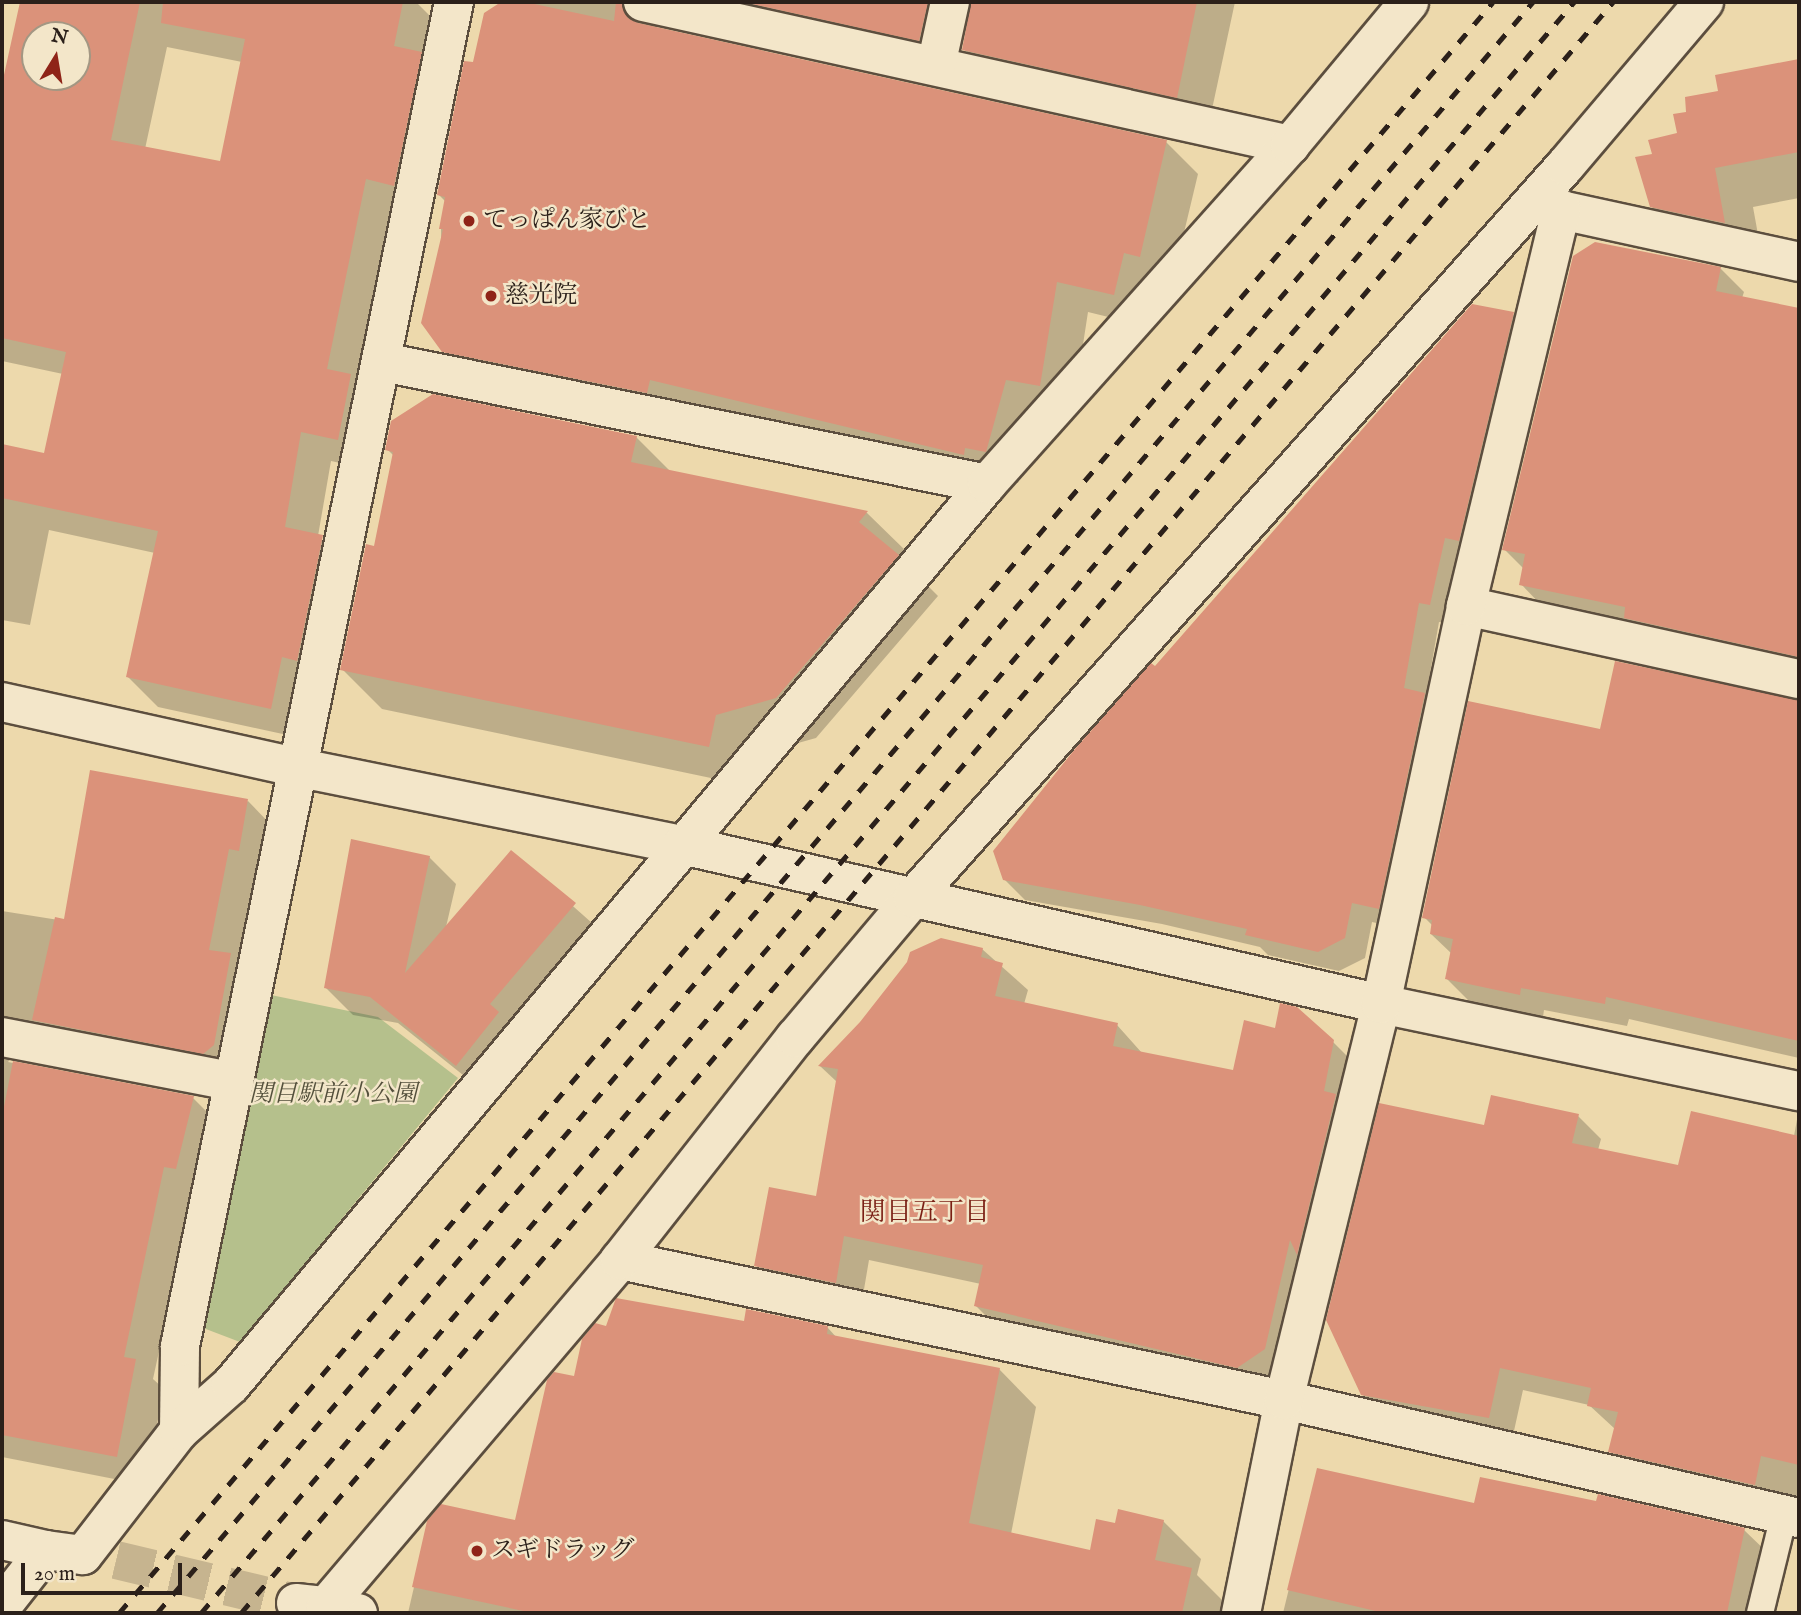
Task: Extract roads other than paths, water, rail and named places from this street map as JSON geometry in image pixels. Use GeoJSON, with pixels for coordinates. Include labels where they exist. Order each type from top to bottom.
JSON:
{"type":"FeatureCollection","features":[{"type":"Feature","properties":{"kind":"street"},"geometry":{"type":"LineString","coordinates":[[179,1431],[180,1346],[383,362],[454,2]]}},
{"type":"Feature","properties":{"kind":"street"},"geometry":{"type":"LineString","coordinates":[[643,2],[1290,145]]}},
{"type":"Feature","properties":{"kind":"street"},"geometry":{"type":"LineString","coordinates":[[936,66],[950,2]]}},
{"type":"Feature","properties":{"kind":"street"},"geometry":{"type":"LineString","coordinates":[[2,1539],[46,1550],[99,1557],[179,1431],[231,1385],[988,484],[1290,145],[1409,2]]}},
{"type":"Feature","properties":{"kind":"street"},"geometry":{"type":"LineString","coordinates":[[325,1609],[620,1260],[795,1038],[913,898],[1545,206],[1704,2]]}},
{"type":"Feature","properties":{"kind":"street"},"geometry":{"type":"LineString","coordinates":[[1545,206],[1799,261]]}},
{"type":"Feature","properties":{"kind":"street"},"geometry":{"type":"LineString","coordinates":[[1241,1613],[1284,1400],[1381,1004],[1466,606],[1545,206]]}},
{"type":"Feature","properties":{"kind":"street"},"geometry":{"type":"LineString","coordinates":[[383,362],[988,484]]}},
{"type":"Feature","properties":{"kind":"street"},"geometry":{"type":"LineString","coordinates":[[1466,606],[1799,679]]}},
{"type":"Feature","properties":{"kind":"street"},"geometry":{"type":"LineString","coordinates":[[2,702],[300,768],[682,845],[1381,1004],[1799,1091]]}},
{"type":"Feature","properties":{"kind":"street"},"geometry":{"type":"LineString","coordinates":[[2,1037],[236,1083]]}},
{"type":"Feature","properties":{"kind":"street"},"geometry":{"type":"LineString","coordinates":[[620,1260],[1284,1400],[1792,1516]]}},
{"type":"Feature","properties":{"kind":"street"},"geometry":{"type":"LineString","coordinates":[[2,1606],[46,1550]]}},
{"type":"Feature","properties":{"kind":"lane"},"geometry":{"type":"LineString","coordinates":[[1760,1613],[1792,1516]]}},
{"type":"Feature","properties":{"kind":"tunnel"},"geometry":{"type":"LineString","coordinates":[[116,1560],[296,1603]]}},
{"type":"Feature","properties":{"kind":"railway"},"geometry":{"type":"LineString","coordinates":[[119,1613],[1493,2]]}},
{"type":"Feature","properties":{"kind":"railway"},"geometry":{"type":"LineString","coordinates":[[157,1613],[1533,2]]}},
{"type":"Feature","properties":{"kind":"railway"},"geometry":{"type":"LineString","coordinates":[[201,1613],[1574,2]]}},
{"type":"Feature","properties":{"kind":"railway"},"geometry":{"type":"LineString","coordinates":[[241,1613],[1613,2]]}},
{"type":"Feature","properties":{"kind":"place","name":"てっぱん家びと"},"geometry":{"type":"Point","coordinates":[469,221]}},
{"type":"Feature","properties":{"kind":"place","name":"慈光院"},"geometry":{"type":"Point","coordinates":[491,296]}},
{"type":"Feature","properties":{"kind":"place","name":"スギドラッグ"},"geometry":{"type":"Point","coordinates":[477,1551]}},
{"type":"Feature","properties":{"kind":"district","name":"関目五丁目"},"geometry":{"type":"Point","coordinates":[925,1213]}},
{"type":"Feature","properties":{"kind":"park label","name":"関目駅前小公園"},"geometry":{"type":"Point","coordinates":[333,1095]}}]}
